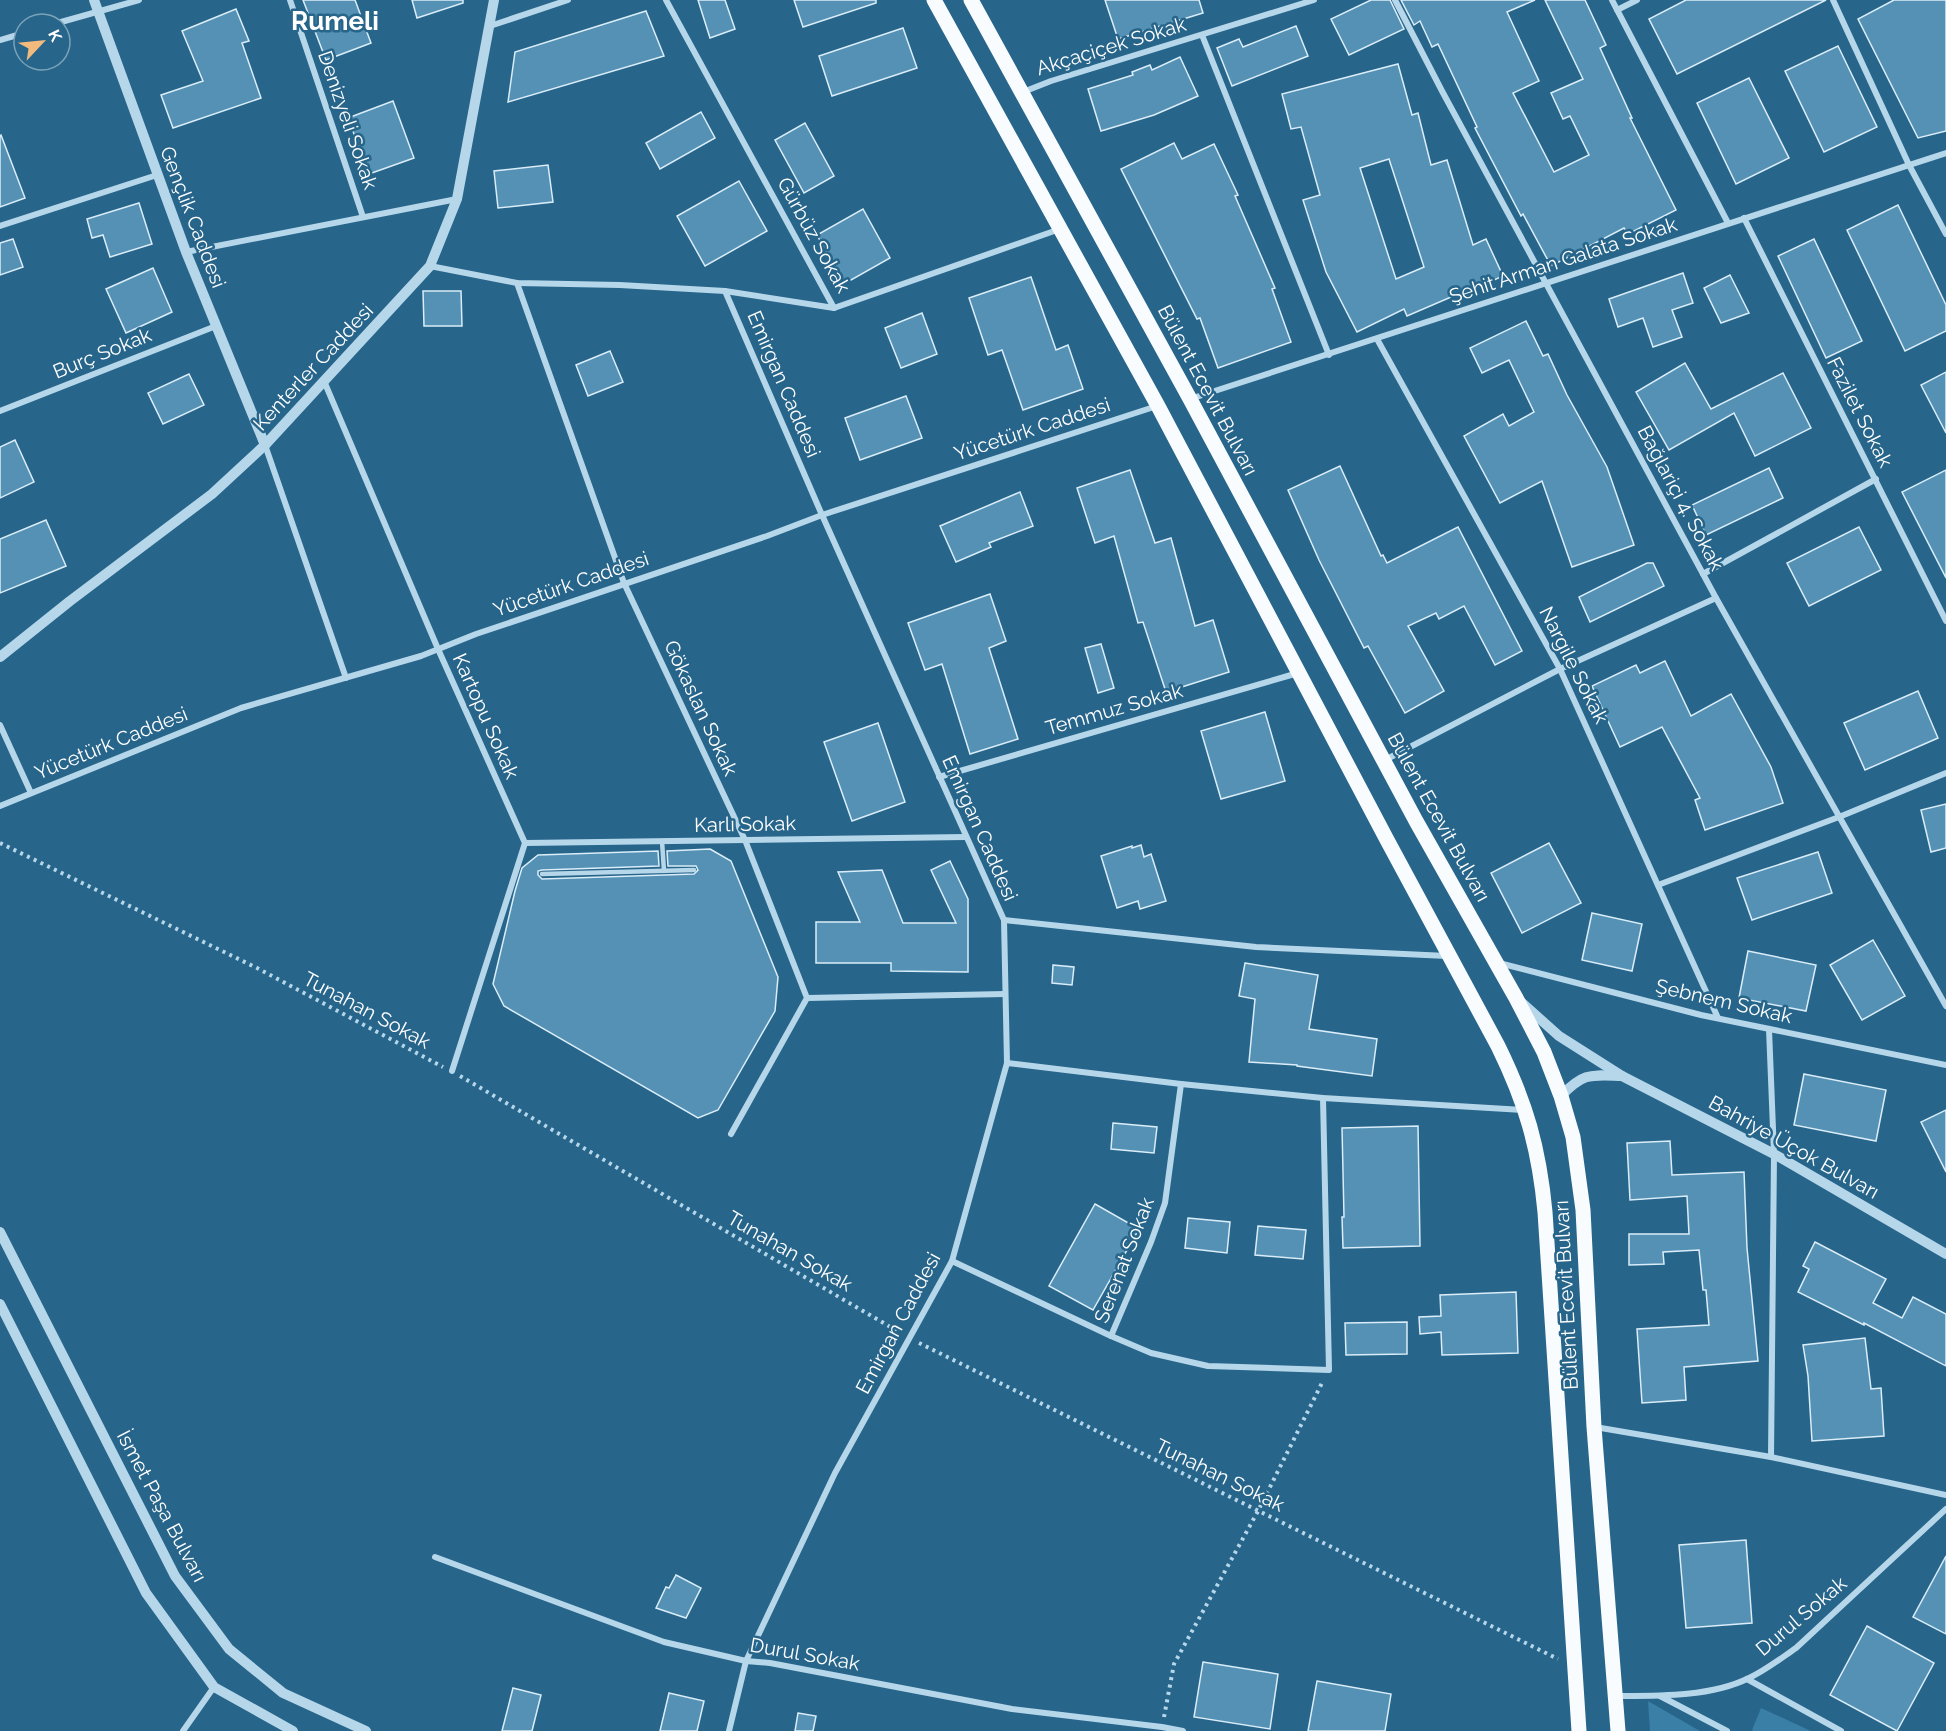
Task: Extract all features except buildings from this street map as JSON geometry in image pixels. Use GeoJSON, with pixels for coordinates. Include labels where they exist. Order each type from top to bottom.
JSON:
{"type":"FeatureCollection","features":[{"type":"Feature","properties":{"kind":"main road","name":"Bülent Ecevit Bulvarı"},"geometry":{"type":"LineString","coordinates":[[934,0],[1158,406],[1450,956],[1512,1075],[1526,1110],[1542,1178],[1545,1212],[1579,1731]]}},
{"type":"Feature","properties":{"kind":"main road","name":"Bülent Ecevit Bulvarı"},"geometry":{"type":"LineString","coordinates":[[971,0],[1190,399],[1384,761],[1516,998],[1544,1052],[1561,1096],[1573,1137],[1583,1210],[1594,1427],[1618,1731]]}},
{"type":"Feature","properties":{"kind":"street","name":"Gençlik Caddesi"},"geometry":{"type":"LineString","coordinates":[[93,0],[186,252],[265,445]]}},
{"type":"Feature","properties":{"kind":"street"},"geometry":{"type":"LineString","coordinates":[[72,19],[139,0]]}},
{"type":"Feature","properties":{"kind":"street","name":"Denizyeli Sokak"},"geometry":{"type":"LineString","coordinates":[[290,0],[363,217]]}},
{"type":"Feature","properties":{"kind":"street","name":"Kenterler Caddesi"},"geometry":{"type":"LineString","coordinates":[[0,657],[212,494],[265,445],[430,266],[457,199],[494,0]]}},
{"type":"Feature","properties":{"kind":"street"},"geometry":{"type":"LineString","coordinates":[[490,26],[568,0]]}},
{"type":"Feature","properties":{"kind":"street","name":"Gürbüz Sokak"},"geometry":{"type":"LineString","coordinates":[[666,0],[834,308],[1061,229]]}},
{"type":"Feature","properties":{"kind":"street","name":"Akçaçiçek Sokak"},"geometry":{"type":"LineString","coordinates":[[1022,92],[1314,0]]}},
{"type":"Feature","properties":{"kind":"street","name":"Bağlariçi 4. Sokak"},"geometry":{"type":"LineString","coordinates":[[1395,0],[1716,598],[1946,1006]]}},
{"type":"Feature","properties":{"kind":"street"},"geometry":{"type":"LineString","coordinates":[[1612,0],[1728,223]]}},
{"type":"Feature","properties":{"kind":"street"},"geometry":{"type":"LineString","coordinates":[[1617,10],[1637,0]]}},
{"type":"Feature","properties":{"kind":"street"},"geometry":{"type":"LineString","coordinates":[[1833,0],[1909,165],[1946,234]]}},
{"type":"Feature","properties":{"kind":"street"},"geometry":{"type":"LineString","coordinates":[[1202,35],[1329,355]]}},
{"type":"Feature","properties":{"kind":"street","name":"Şehit Arman Galata Sokak"},"geometry":{"type":"LineString","coordinates":[[1190,399],[1946,153]]}},
{"type":"Feature","properties":{"kind":"street"},"geometry":{"type":"LineString","coordinates":[[0,226],[157,175]]}},
{"type":"Feature","properties":{"kind":"street"},"geometry":{"type":"LineString","coordinates":[[186,252],[457,199]]}},
{"type":"Feature","properties":{"kind":"street","name":"Fazilet Sokak"},"geometry":{"type":"LineString","coordinates":[[1744,218],[1946,621]]}},
{"type":"Feature","properties":{"kind":"street"},"geometry":{"type":"LineString","coordinates":[[430,266],[517,283],[620,285],[725,291],[834,308]]}},
{"type":"Feature","properties":{"kind":"street","name":"Gökaslan Sokak"},"geometry":{"type":"LineString","coordinates":[[517,283],[624,583],[745,840],[807,998]]}},
{"type":"Feature","properties":{"kind":"street","name":"Emirgan Caddesi"},"geometry":{"type":"LineString","coordinates":[[725,291],[822,515],[1004,920],[1006,1064],[952,1262],[835,1473],[746,1661],[729,1731]]}},
{"type":"Feature","properties":{"kind":"street","name":"Burç Sokak"},"geometry":{"type":"LineString","coordinates":[[0,411],[216,326]]}},
{"type":"Feature","properties":{"kind":"street","name":"Nargile Sokak"},"geometry":{"type":"LineString","coordinates":[[1377,339],[1560,669],[1718,1018]]}},
{"type":"Feature","properties":{"kind":"street","name":"Kartopu Sokak"},"geometry":{"type":"LineString","coordinates":[[324,381],[438,649],[525,843]]}},
{"type":"Feature","properties":{"kind":"street","name":"Yücetürk Caddesi"},"geometry":{"type":"LineString","coordinates":[[0,806],[241,708],[438,649],[822,515],[1158,406]]}},
{"type":"Feature","properties":{"kind":"street"},"geometry":{"type":"LineString","coordinates":[[265,445],[346,678]]}},
{"type":"Feature","properties":{"kind":"street"},"geometry":{"type":"LineString","coordinates":[[1703,574],[1876,479]]}},
{"type":"Feature","properties":{"kind":"street"},"geometry":{"type":"LineString","coordinates":[[1384,761],[1560,669],[1716,598]]}},
{"type":"Feature","properties":{"kind":"street"},"geometry":{"type":"LineString","coordinates":[[1938,602],[1946,598]]}},
{"type":"Feature","properties":{"kind":"street","name":"Temmuz Sokak"},"geometry":{"type":"LineString","coordinates":[[939,777],[1298,673]]}},
{"type":"Feature","properties":{"kind":"street"},"geometry":{"type":"LineString","coordinates":[[0,725],[31,793]]}},
{"type":"Feature","properties":{"kind":"street"},"geometry":{"type":"LineString","coordinates":[[1658,885],[1839,817],[1946,773]]}},
{"type":"Feature","properties":{"kind":"street","name":"Karlı Sokak"},"geometry":{"type":"LineString","coordinates":[[525,843],[966,837]]}},
{"type":"Feature","properties":{"kind":"street"},"geometry":{"type":"LineString","coordinates":[[452,1071],[525,843]]}},
{"type":"Feature","properties":{"kind":"street"},"geometry":{"type":"LineString","coordinates":[[1004,920],[1256,947],[1450,956]]}},
{"type":"Feature","properties":{"kind":"street","name":"Şebnem Sokak"},"geometry":{"type":"LineString","coordinates":[[1497,963],[1718,1018],[1946,1065]]}},
{"type":"Feature","properties":{"kind":"street"},"geometry":{"type":"LineString","coordinates":[[731,1134],[807,998],[1005,994]]}},
{"type":"Feature","properties":{"kind":"street","name":"Bahriye Üçok Bulvarı"},"geometry":{"type":"LineString","coordinates":[[1516,998],[1559,1036],[1622,1076],[1774,1154],[1946,1254]]}},
{"type":"Feature","properties":{"kind":"street"},"geometry":{"type":"LineString","coordinates":[[1769,1029],[1774,1154],[1771,1456]]}},
{"type":"Feature","properties":{"kind":"street"},"geometry":{"type":"LineString","coordinates":[[1006,1064],[1323,1098],[1526,1110]]}},
{"type":"Feature","properties":{"kind":"street","name":"Bahriye Üçok Bulvarı"},"geometry":{"type":"LineString","coordinates":[[1561,1096],[1574,1082],[1591,1075],[1622,1076]]}},
{"type":"Feature","properties":{"kind":"street","name":"Serenat Sokak"},"geometry":{"type":"LineString","coordinates":[[1181,1084],[1165,1203],[1111,1336],[1152,1353],[1208,1366],[1329,1370]]}},
{"type":"Feature","properties":{"kind":"street"},"geometry":{"type":"LineString","coordinates":[[1323,1098],[1329,1370]]}},
{"type":"Feature","properties":{"kind":"street","name":"İsmet Paşa Bulvarı"},"geometry":{"type":"LineString","coordinates":[[0,1232],[175,1576],[229,1649],[283,1693],[366,1731]]}},
{"type":"Feature","properties":{"kind":"street"},"geometry":{"type":"LineString","coordinates":[[952,1262],[1111,1336]]}},
{"type":"Feature","properties":{"kind":"street"},"geometry":{"type":"LineString","coordinates":[[0,1304],[146,1593],[214,1687],[292,1731]]}},
{"type":"Feature","properties":{"kind":"street"},"geometry":{"type":"LineString","coordinates":[[1594,1427],[1771,1456],[1946,1495]]}},
{"type":"Feature","properties":{"kind":"street","name":"Durul Sokak"},"geometry":{"type":"LineString","coordinates":[[1615,1696],[1659,1696],[1718,1689],[1747,1679],[1772,1665],[1796,1648],[1946,1509]]}},
{"type":"Feature","properties":{"kind":"street","name":"Durul Sokak"},"geometry":{"type":"LineString","coordinates":[[435,1557],[663,1642],[746,1661],[770,1663],[1012,1709],[1183,1731]]}},
{"type":"Feature","properties":{"kind":"street"},"geometry":{"type":"LineString","coordinates":[[1747,1679],[1840,1731]]}},
{"type":"Feature","properties":{"kind":"street"},"geometry":{"type":"LineString","coordinates":[[183,1731],[214,1687]]}},
{"type":"Feature","properties":{"kind":"street"},"geometry":{"type":"LineString","coordinates":[[1659,1696],[1726,1731]]}},
{"type":"Feature","properties":{"kind":"lane"},"geometry":{"type":"LineString","coordinates":[[662,841],[664,871]]}},
{"type":"Feature","properties":{"kind":"lane"},"geometry":{"type":"LineString","coordinates":[[542,874],[694,870]]}},
{"type":"Feature","properties":{"kind":"path","name":"Tunahan Sokak"},"geometry":{"type":"LineString","coordinates":[[0,843],[257,968],[452,1071],[909,1338],[1575,1667]]}},
{"type":"Feature","properties":{"kind":"path"},"geometry":{"type":"LineString","coordinates":[[1162,1727],[1174,1664],[1258,1511],[1329,1370]]}},
{"type":"Feature","properties":{"kind":"shaded area"},"geometry":{"type":"Polygon","coordinates":[[[1648,1701],[1700,1731],[1650,1731],[1648,1701]]]}},
{"type":"Feature","properties":{"kind":"shaded area"},"geometry":{"type":"Polygon","coordinates":[[[1761,1708],[1811,1731],[1753,1731],[1761,1708]]]}},
{"type":"Feature","properties":{"kind":"district","name":"Rumeli"},"geometry":{"type":"Point","coordinates":[335,21]}}]}
